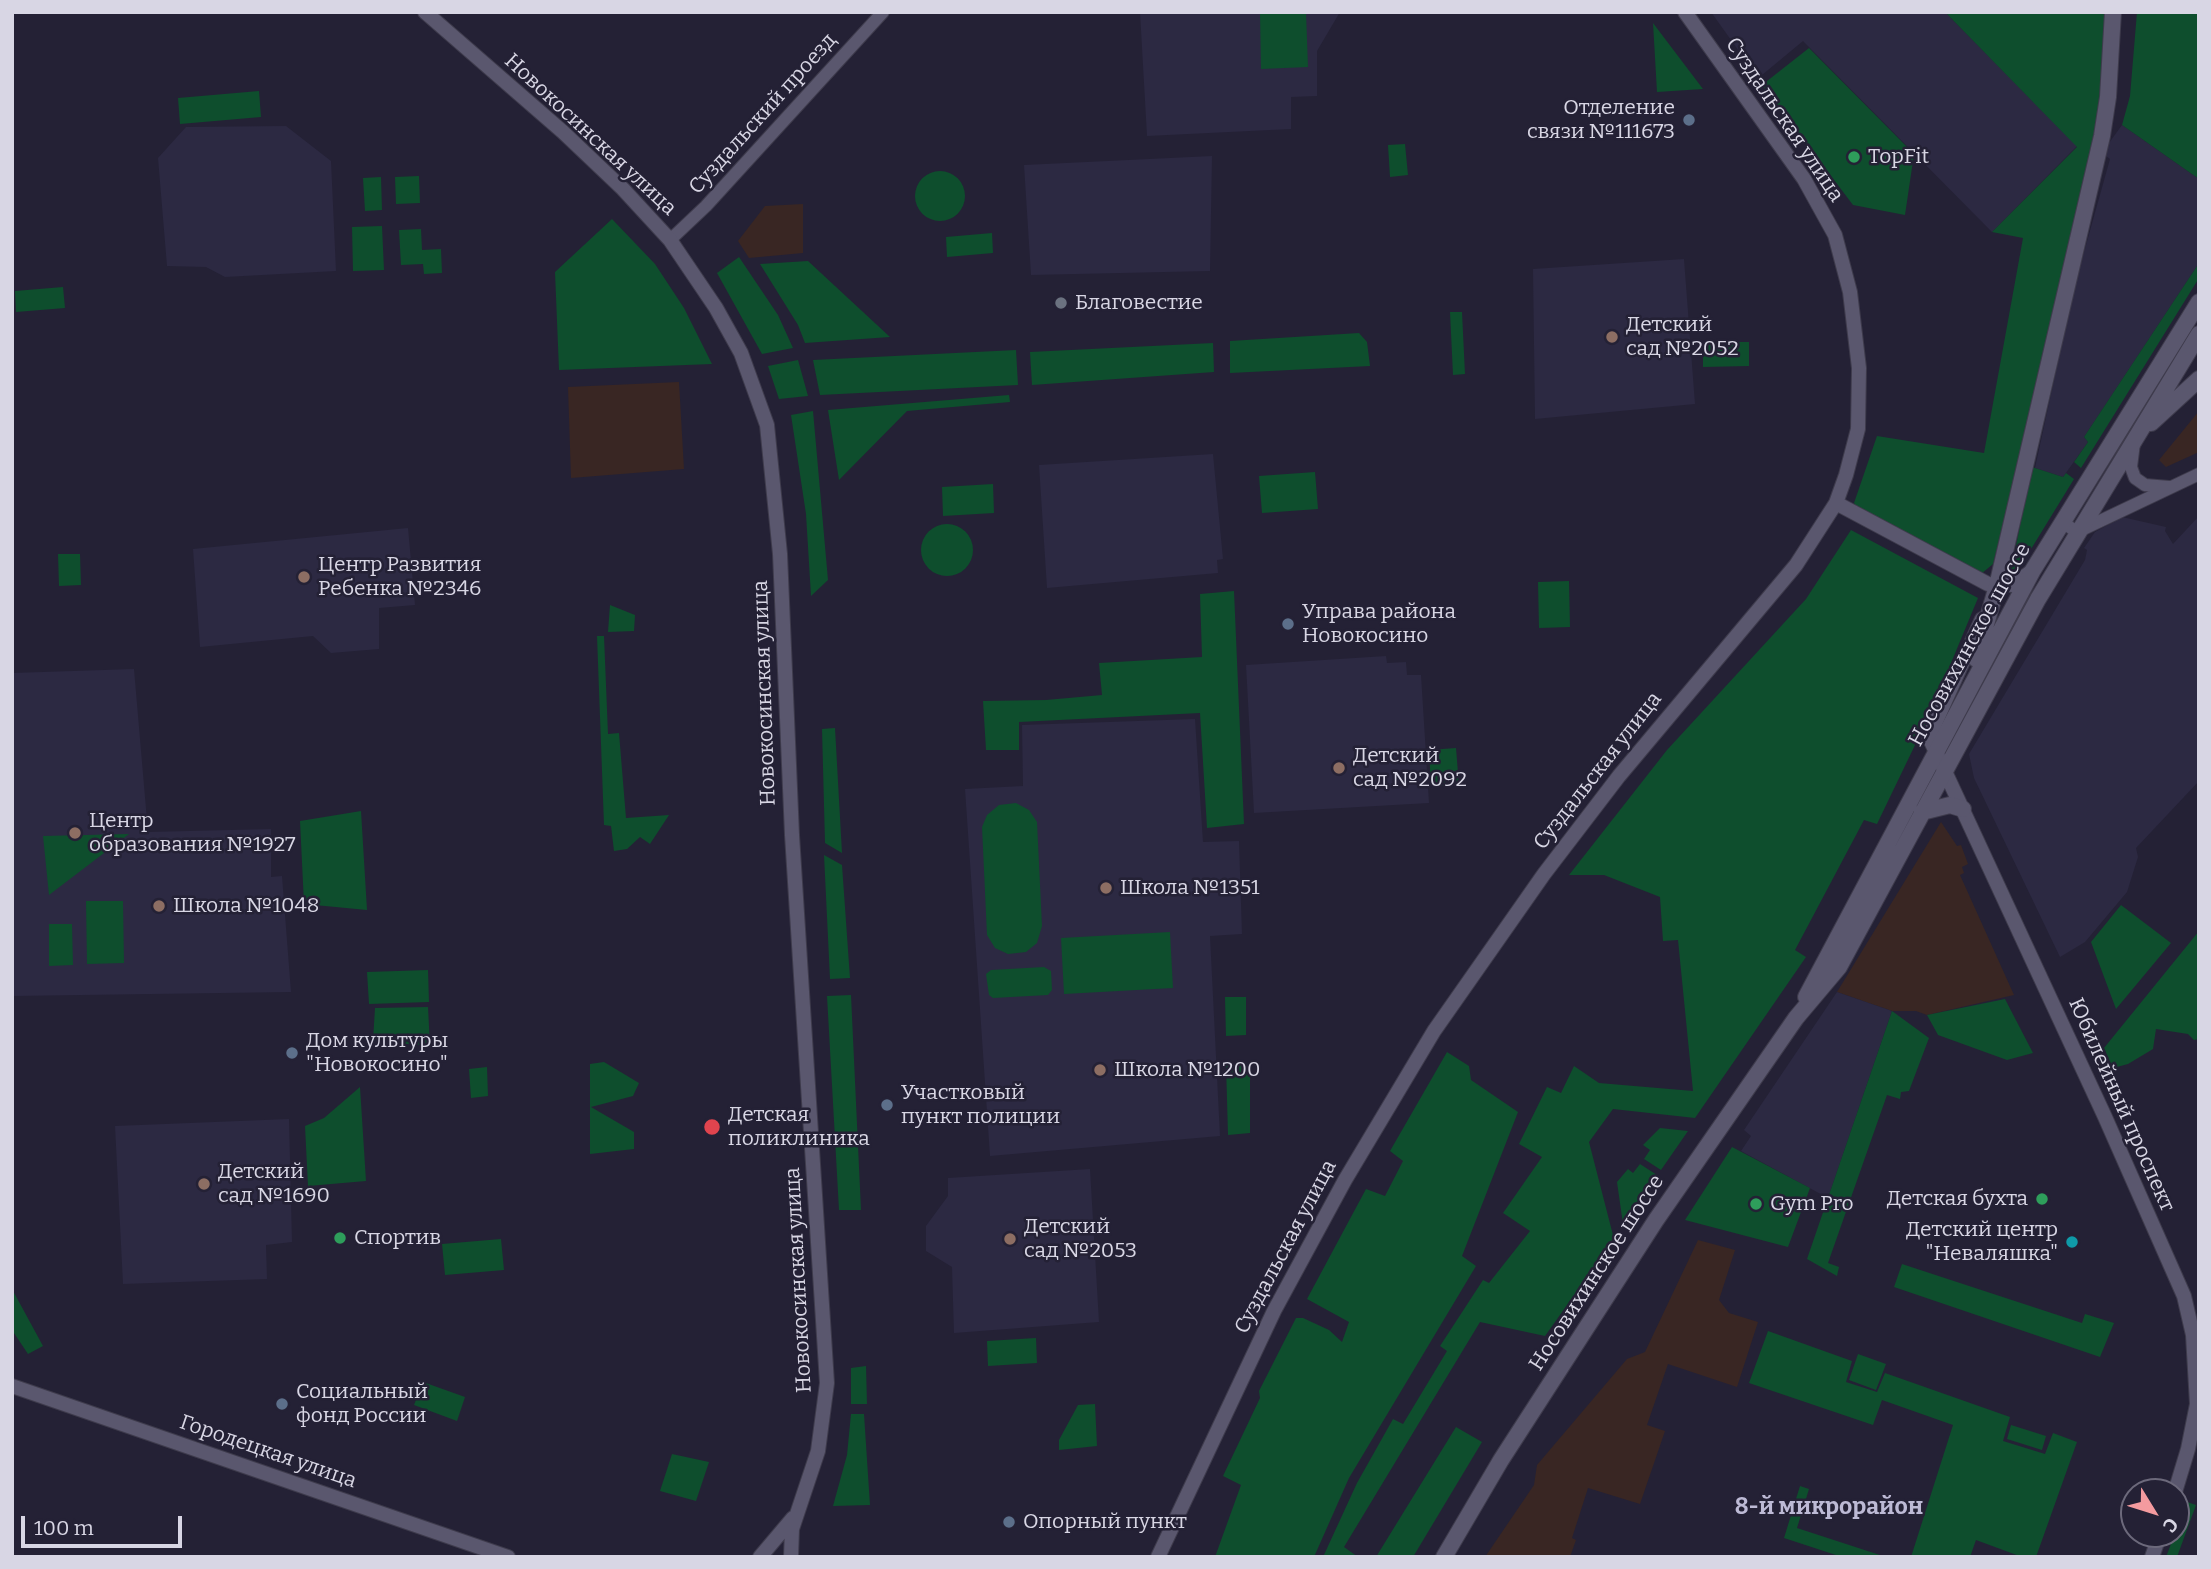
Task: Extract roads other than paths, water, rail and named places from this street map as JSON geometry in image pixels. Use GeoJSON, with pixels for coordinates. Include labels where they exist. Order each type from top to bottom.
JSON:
{"type":"FeatureCollection","features":[{"type":"Feature","properties":{"kind":"main road"},"geometry":{"type":"LineString","coordinates":[[1963,700],[1997,586],[2102,136],[2108,97],[2113,12]]}},
{"type":"Feature","properties":{"kind":"main road","name":"Носовихинское шоссе"},"geometry":{"type":"LineString","coordinates":[[1796,1018],[1824,958],[2033,570],[2199,302]]}},
{"type":"Feature","properties":{"kind":"main road","name":"Носовихинское шоссе"},"geometry":{"type":"LineString","coordinates":[[1444,1557],[1590,1319],[1796,1018],[1839,967],[2077,532],[2199,334]]}},
{"type":"Feature","properties":{"kind":"main road"},"geometry":{"type":"LineString","coordinates":[[2134,439],[2199,379]]}},
{"type":"Feature","properties":{"kind":"main road"},"geometry":{"type":"LineString","coordinates":[[1922,812],[1951,804],[1963,809]]}},
{"type":"Feature","properties":{"kind":"street","name":"Новокосинская улица"},"geometry":{"type":"LineString","coordinates":[[425,12],[573,141],[623,189],[670,240],[716,308],[744,361],[767,425],[774,481],[792,835],[827,1383],[820,1440],[792,1529],[791,1557]]}},
{"type":"Feature","properties":{"kind":"street","name":"Суздальский проезд"},"geometry":{"type":"LineString","coordinates":[[670,240],[734,176],[883,12]]}},
{"type":"Feature","properties":{"kind":"street","name":"Суздальская улица"},"geometry":{"type":"LineString","coordinates":[[1158,1557],[1274,1311],[1345,1180],[1434,1031],[1544,874],[1648,739],[1795,567],[1836,503],[1853,453],[1861,402],[1856,321],[1842,260],[1821,205],[1685,12]]}},
{"type":"Feature","properties":{"kind":"street"},"geometry":{"type":"LineString","coordinates":[[2134,439],[2132,467],[2135,478],[2145,485],[2173,487]]}},
{"type":"Feature","properties":{"kind":"street"},"geometry":{"type":"LineString","coordinates":[[2062,523],[2077,532],[2199,474]]}},
{"type":"Feature","properties":{"kind":"street"},"geometry":{"type":"LineString","coordinates":[[1836,503],[1975,579],[1997,586],[2013,586],[2033,570]]}},
{"type":"Feature","properties":{"kind":"street"},"geometry":{"type":"LineString","coordinates":[[1936,750],[1929,737],[1997,586]]}},
{"type":"Feature","properties":{"kind":"street","name":"Юбилейный проспект"},"geometry":{"type":"LineString","coordinates":[[1936,750],[2105,1117],[2189,1312],[2196,1360],[2197,1404],[2179,1478]]}},
{"type":"Feature","properties":{"kind":"street","name":"Городецкая улица"},"geometry":{"type":"LineString","coordinates":[[13,1386],[508,1557]]}},
{"type":"Feature","properties":{"kind":"street"},"geometry":{"type":"LineString","coordinates":[[760,1557],[802,1502]]}},
{"type":"Feature","properties":{"kind":"place","name":"Отделение связи №111673"},"geometry":{"type":"Point","coordinates":[1689,120]}},
{"type":"Feature","properties":{"kind":"place","name":"TopFit"},"geometry":{"type":"Point","coordinates":[1854,157]}},
{"type":"Feature","properties":{"kind":"place","name":"Благовестие"},"geometry":{"type":"Point","coordinates":[1061,303]}},
{"type":"Feature","properties":{"kind":"place","name":"Детский сад №2052"},"geometry":{"type":"Point","coordinates":[1612,337]}},
{"type":"Feature","properties":{"kind":"place","name":"Центр Развития Ребенка №2346"},"geometry":{"type":"Point","coordinates":[304,577]}},
{"type":"Feature","properties":{"kind":"place","name":"Управа района Новокосино"},"geometry":{"type":"Point","coordinates":[1288,624]}},
{"type":"Feature","properties":{"kind":"place","name":"Детский сад №2092"},"geometry":{"type":"Point","coordinates":[1339,768]}},
{"type":"Feature","properties":{"kind":"place","name":"Центр образования №1927"},"geometry":{"type":"Point","coordinates":[75,833]}},
{"type":"Feature","properties":{"kind":"place","name":"Школа №1351"},"geometry":{"type":"Point","coordinates":[1106,888]}},
{"type":"Feature","properties":{"kind":"place","name":"Школа №1048"},"geometry":{"type":"Point","coordinates":[159,906]}},
{"type":"Feature","properties":{"kind":"place","name":"Дом культуры \"Новокосино\""},"geometry":{"type":"Point","coordinates":[292,1053]}},
{"type":"Feature","properties":{"kind":"place","name":"Школа №1200"},"geometry":{"type":"Point","coordinates":[1100,1070]}},
{"type":"Feature","properties":{"kind":"place","name":"Участковый пункт полиции"},"geometry":{"type":"Point","coordinates":[887,1105]}},
{"type":"Feature","properties":{"kind":"place","name":"Детская поликлиника"},"geometry":{"type":"Point","coordinates":[712,1127]}},
{"type":"Feature","properties":{"kind":"place","name":"Детский сад №1690"},"geometry":{"type":"Point","coordinates":[204,1184]}},
{"type":"Feature","properties":{"kind":"place","name":"Детская бухта"},"geometry":{"type":"Point","coordinates":[2042,1199]}},
{"type":"Feature","properties":{"kind":"place","name":"Gym Pro"},"geometry":{"type":"Point","coordinates":[1756,1204]}},
{"type":"Feature","properties":{"kind":"place","name":"Спортив"},"geometry":{"type":"Point","coordinates":[340,1238]}},
{"type":"Feature","properties":{"kind":"place","name":"Детский сад №2053"},"geometry":{"type":"Point","coordinates":[1010,1239]}},
{"type":"Feature","properties":{"kind":"place","name":"Детский центр \"Неваляшка\""},"geometry":{"type":"Point","coordinates":[2072,1242]}},
{"type":"Feature","properties":{"kind":"place","name":"Социальный фонд России"},"geometry":{"type":"Point","coordinates":[282,1404]}},
{"type":"Feature","properties":{"kind":"place","name":"Опорный пункт"},"geometry":{"type":"Point","coordinates":[1009,1522]}},
{"type":"Feature","properties":{"kind":"district","name":"8-й микрорайон"},"geometry":{"type":"Point","coordinates":[1829,1508]}}]}
